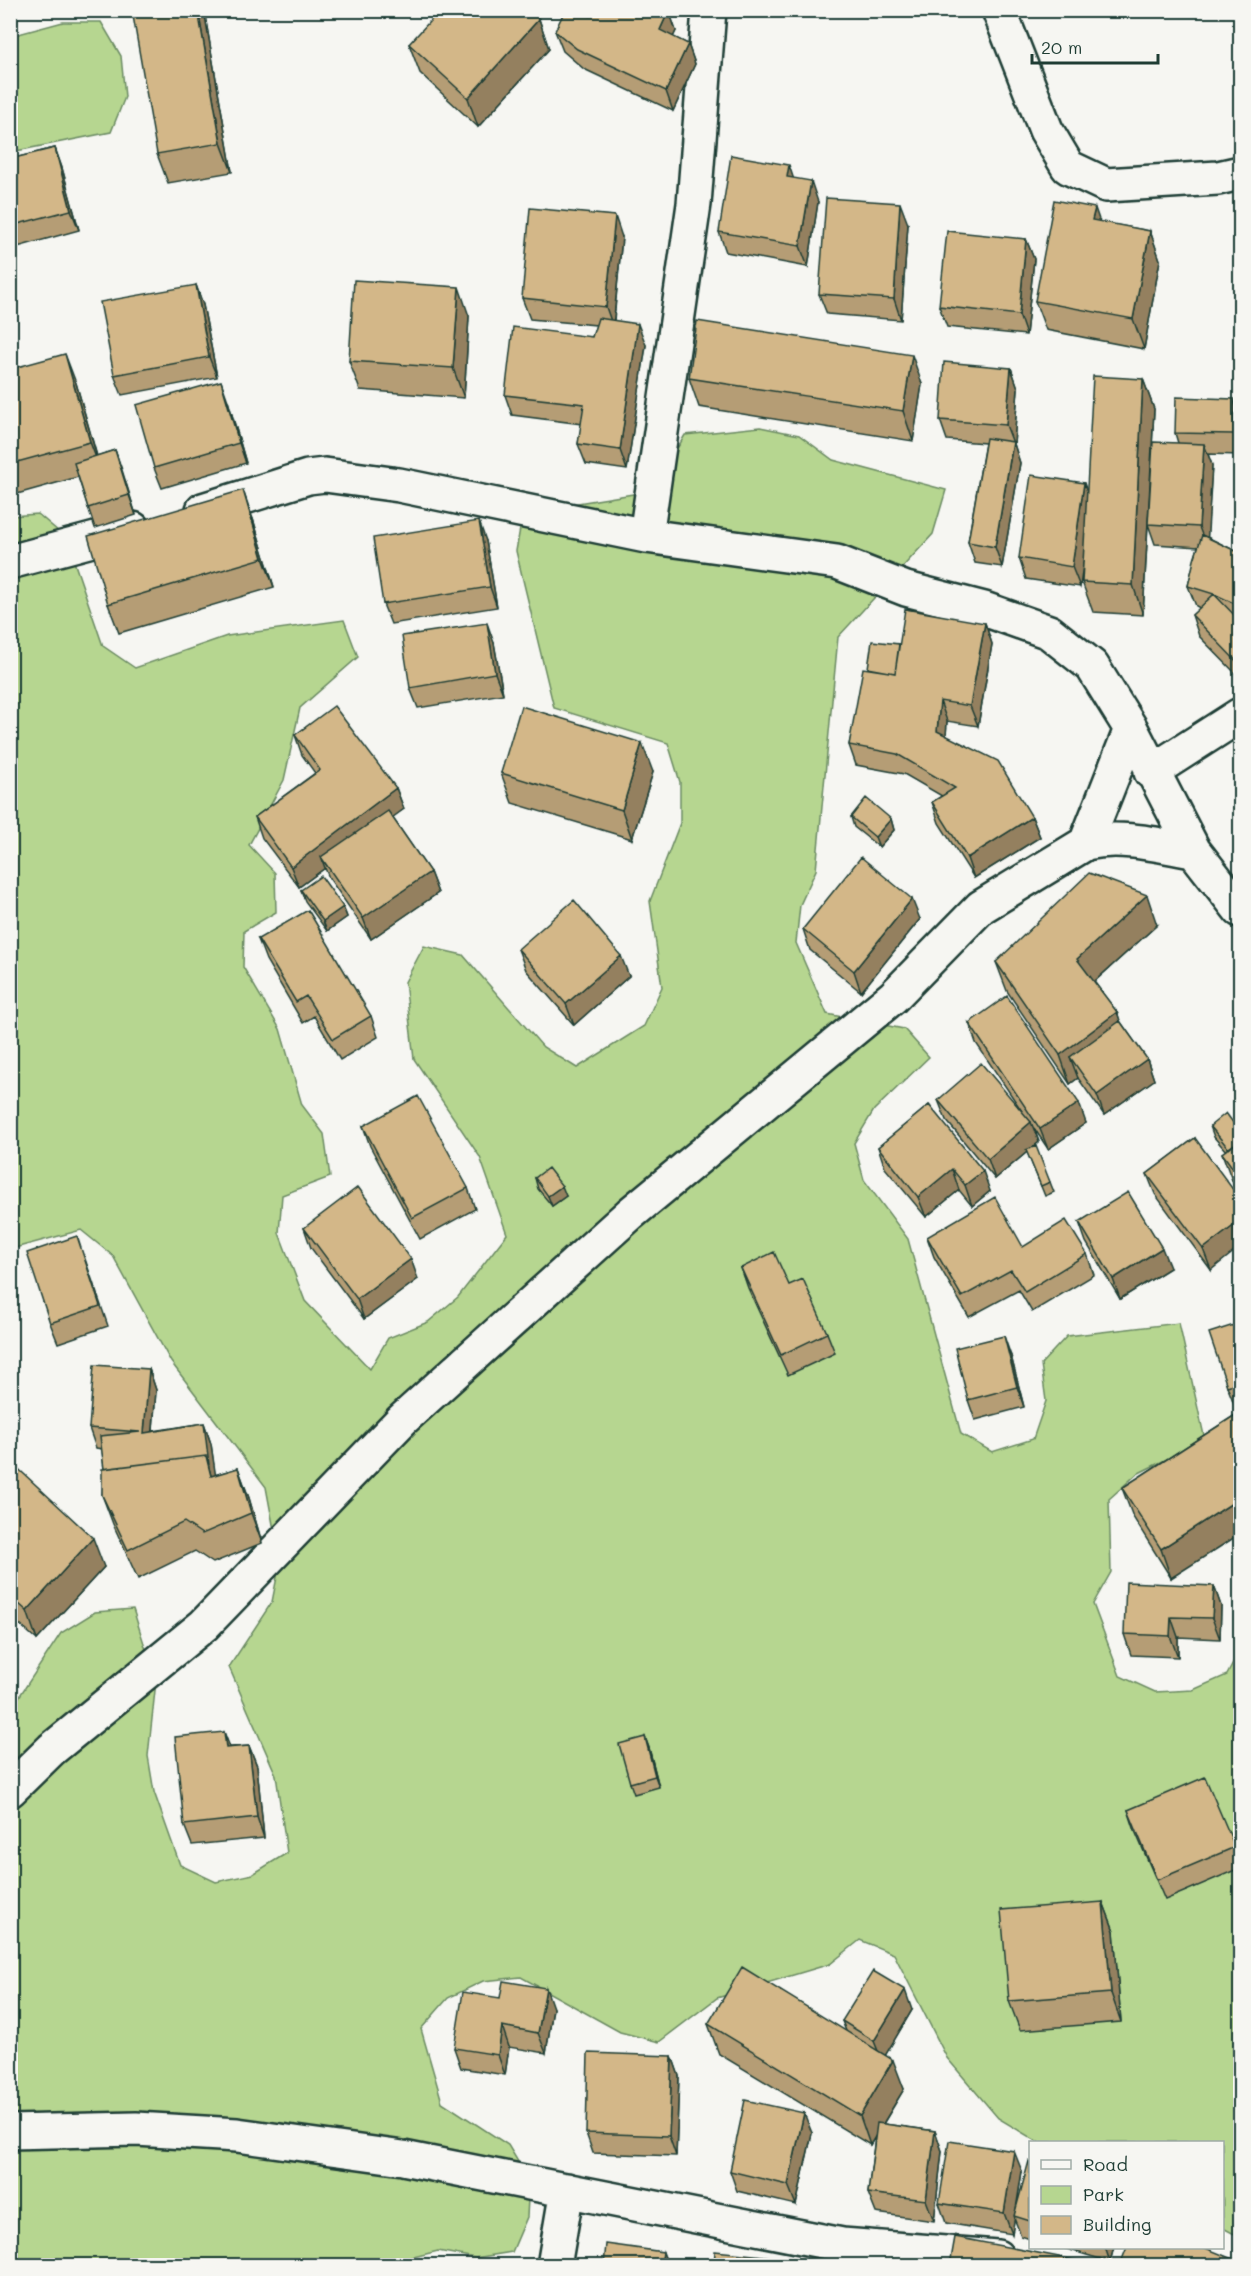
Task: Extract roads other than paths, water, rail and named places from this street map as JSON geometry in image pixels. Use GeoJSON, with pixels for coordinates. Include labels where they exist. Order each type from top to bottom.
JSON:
{"type":"FeatureCollection","features":[{"type":"Feature","properties":{"kind":"street"},"geometry":{"type":"LineString","coordinates":[[646,536],[694,204],[709,10]]}},
{"type":"Feature","properties":{"kind":"street"},"geometry":{"type":"LineString","coordinates":[[999,10],[1047,130],[1068,167],[1106,185],[1218,178],[1240,173]]}},
{"type":"Feature","properties":{"kind":"street"},"geometry":{"type":"LineString","coordinates":[[10,562],[225,504],[308,477],[326,475],[399,485],[646,536],[837,562],[906,590],[984,609],[1049,632],[1092,666],[1131,729],[1151,772],[1194,851],[1240,910]]}},
{"type":"Feature","properties":{"kind":"street"},"geometry":{"type":"LineString","coordinates":[[1151,772],[1240,716]]}},
{"type":"Feature","properties":{"kind":"street"},"geometry":{"type":"LineString","coordinates":[[1086,843],[1131,729]]}},
{"type":"Feature","properties":{"kind":"street"},"geometry":{"type":"LineString","coordinates":[[10,1790],[52,1749],[204,1626],[402,1420],[630,1214],[893,997],[981,907],[1086,843],[1105,839],[1146,842],[1194,851]]}},
{"type":"Feature","properties":{"kind":"street"},"geometry":{"type":"LineString","coordinates":[[10,2132],[136,2129],[237,2135],[404,2158],[842,2245],[1013,2258]]}},
{"type":"Feature","properties":{"kind":"street"},"geometry":{"type":"LineString","coordinates":[[554,2265],[567,2190]]}}]}
